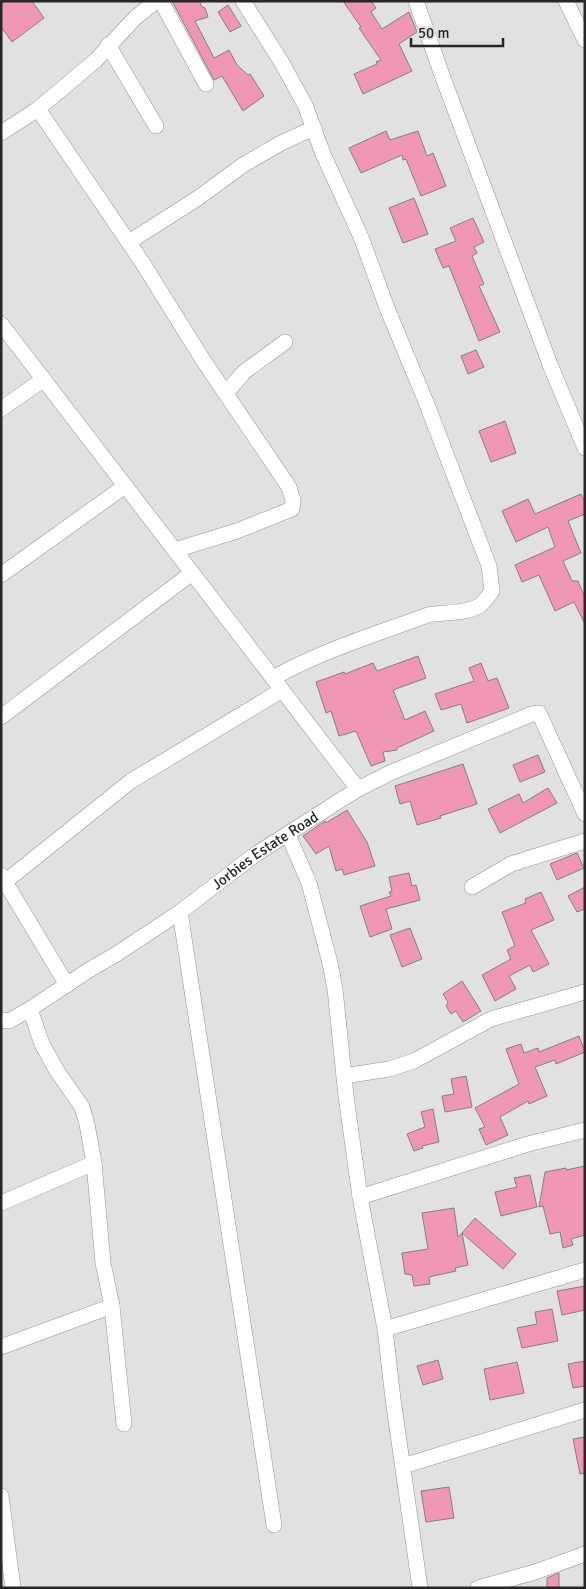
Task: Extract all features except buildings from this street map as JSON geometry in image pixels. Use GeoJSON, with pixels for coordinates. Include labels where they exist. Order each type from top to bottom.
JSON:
{"type":"FeatureCollection","features":[{"type":"Feature","properties":{"kind":"street"},"geometry":{"type":"LineString","coordinates":[[1,133],[38,109],[96,60],[108,45],[156,1]]}},
{"type":"Feature","properties":{"kind":"street"},"geometry":{"type":"LineString","coordinates":[[161,1],[206,84]]}},
{"type":"Feature","properties":{"kind":"street"},"geometry":{"type":"LineString","coordinates":[[66,985],[3,878],[131,781],[277,684],[293,666],[428,615],[465,611],[480,606],[492,591],[489,566],[426,402],[387,308],[361,237],[326,162],[306,106],[293,81],[243,1]]}},
{"type":"Feature","properties":{"kind":"street"},"geometry":{"type":"LineString","coordinates":[[416,1],[551,366],[585,448]]}},
{"type":"Feature","properties":{"kind":"street"},"geometry":{"type":"LineString","coordinates":[[566,1],[585,40]]}},
{"type":"Feature","properties":{"kind":"street"},"geometry":{"type":"LineString","coordinates":[[108,45],[156,126]]}},
{"type":"Feature","properties":{"kind":"street"},"geometry":{"type":"LineString","coordinates":[[38,109],[289,487],[293,500],[292,509],[237,531],[175,550]]}},
{"type":"Feature","properties":{"kind":"street"},"geometry":{"type":"LineString","coordinates":[[128,242],[198,198],[243,165],[281,143],[314,128]]}},
{"type":"Feature","properties":{"kind":"street"},"geometry":{"type":"LineString","coordinates":[[1,324],[358,789]]}},
{"type":"Feature","properties":{"kind":"street"},"geometry":{"type":"LineString","coordinates":[[226,393],[244,372],[285,342]]}},
{"type":"Feature","properties":{"kind":"street"},"geometry":{"type":"LineString","coordinates":[[1,409],[44,379]]}},
{"type":"Feature","properties":{"kind":"street"},"geometry":{"type":"LineString","coordinates":[[1,576],[125,486]]}},
{"type":"Feature","properties":{"kind":"street"},"geometry":{"type":"LineString","coordinates":[[1,717],[192,573]]}},
{"type":"Feature","properties":{"kind":"street","name":"Jorbies Estate Road"},"geometry":{"type":"LineString","coordinates":[[5,1021],[30,1009],[115,955],[180,912],[256,854],[358,789],[392,772],[532,714],[540,713],[585,814]]}},
{"type":"Feature","properties":{"kind":"street"},"geometry":{"type":"LineString","coordinates":[[288,835],[308,883],[330,963],[335,989],[360,1197],[384,1329],[420,1588]]}},
{"type":"Feature","properties":{"kind":"street"},"geometry":{"type":"LineString","coordinates":[[472,887],[511,864],[585,841]]}},
{"type":"Feature","properties":{"kind":"street"},"geometry":{"type":"LineString","coordinates":[[180,912],[274,1525]]}},
{"type":"Feature","properties":{"kind":"street"},"geometry":{"type":"LineString","coordinates":[[344,1076],[388,1069],[414,1061],[491,1020],[585,992]]}},
{"type":"Feature","properties":{"kind":"street"},"geometry":{"type":"LineString","coordinates":[[30,1009],[42,1044],[56,1071],[82,1107],[94,1163],[102,1263],[112,1306],[124,1424]]}},
{"type":"Feature","properties":{"kind":"street"},"geometry":{"type":"LineString","coordinates":[[360,1197],[528,1144],[585,1130]]}},
{"type":"Feature","properties":{"kind":"street"},"geometry":{"type":"LineString","coordinates":[[1,1203],[94,1163]]}},
{"type":"Feature","properties":{"kind":"street"},"geometry":{"type":"LineString","coordinates":[[384,1329],[585,1270]]}},
{"type":"Feature","properties":{"kind":"street"},"geometry":{"type":"LineString","coordinates":[[1,1347],[112,1306]]}},
{"type":"Feature","properties":{"kind":"street"},"geometry":{"type":"LineString","coordinates":[[403,1466],[585,1410]]}},
{"type":"Feature","properties":{"kind":"street"},"geometry":{"type":"LineString","coordinates":[[2,1503],[13,1588]]}},
{"type":"Feature","properties":{"kind":"street"},"geometry":{"type":"LineString","coordinates":[[478,1588],[535,1572],[585,1554]]}}]}
